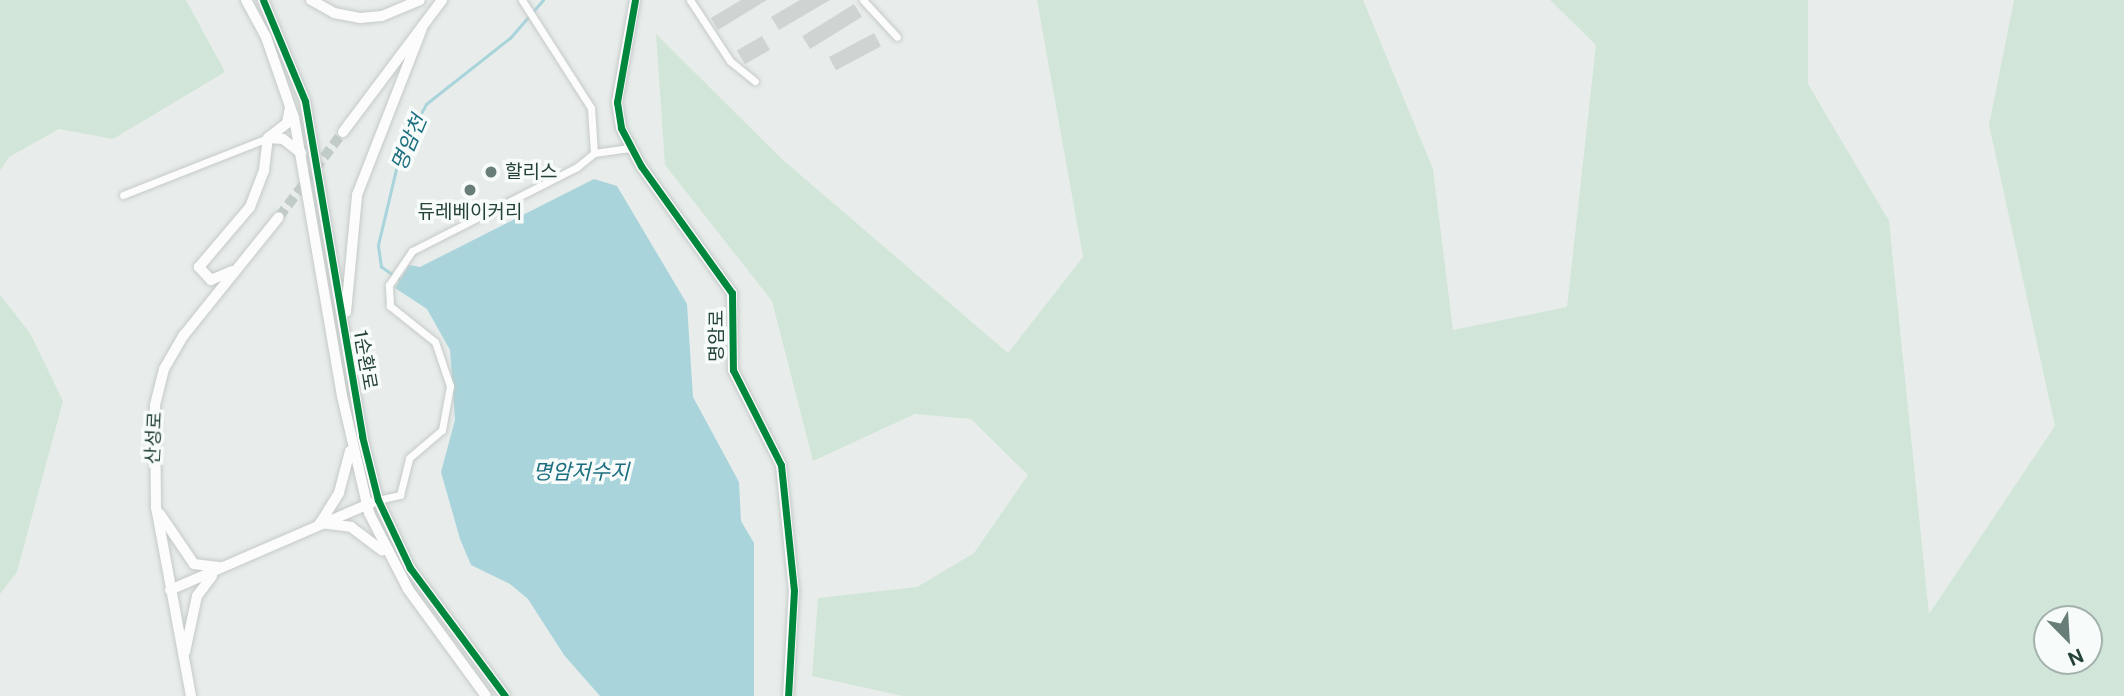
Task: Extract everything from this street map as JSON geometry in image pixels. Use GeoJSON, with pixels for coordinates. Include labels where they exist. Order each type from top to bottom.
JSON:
{"type":"FeatureCollection","features":[{"type":"Feature","properties":{"kind":"street","name":"1순환로"},"geometry":{"type":"LineString","coordinates":[[246,0],[267,37],[290,105],[301,153],[351,443],[366,505],[387,555],[486,696]]}},
{"type":"Feature","properties":{"kind":"street","name":"1순환로"},"geometry":{"type":"LineString","coordinates":[[263,0],[305,101],[349,362],[378,500],[410,568],[505,696]]}},
{"type":"Feature","properties":{"kind":"street"},"geometry":{"type":"LineString","coordinates":[[311,0],[334,13],[360,18],[382,16],[420,0]]}},
{"type":"Feature","properties":{"kind":"street"},"geometry":{"type":"LineString","coordinates":[[344,132],[442,0]]}},
{"type":"Feature","properties":{"kind":"street"},"geometry":{"type":"LineString","coordinates":[[522,0],[591,108],[594,153]]}},
{"type":"Feature","properties":{"kind":"street","name":"명암로"},"geometry":{"type":"LineString","coordinates":[[635,0],[617,102],[630,148],[732,293],[733,370],[781,465],[790,516],[794,590],[788,696]]}},
{"type":"Feature","properties":{"kind":"street"},"geometry":{"type":"LineString","coordinates":[[690,0],[730,61],[755,81]]}},
{"type":"Feature","properties":{"kind":"street"},"geometry":{"type":"LineString","coordinates":[[863,0],[897,37]]}},
{"type":"Feature","properties":{"kind":"street"},"geometry":{"type":"LineString","coordinates":[[349,362],[345,300],[357,195],[422,28]]}},
{"type":"Feature","properties":{"kind":"street"},"geometry":{"type":"LineString","coordinates":[[123,195],[268,138],[287,123],[290,105]]}},
{"type":"Feature","properties":{"kind":"street"},"geometry":{"type":"LineString","coordinates":[[268,138],[283,139],[301,153]]}},
{"type":"Feature","properties":{"kind":"street"},"geometry":{"type":"LineString","coordinates":[[241,265],[211,281],[199,267],[250,207],[262,179],[268,138]]}},
{"type":"Feature","properties":{"kind":"street"},"geometry":{"type":"LineString","coordinates":[[184,658],[197,596],[207,579],[320,523],[378,500],[401,495],[409,458],[442,430],[450,386],[435,342],[390,306],[389,285],[412,251],[577,167],[594,153],[630,148]]}},
{"type":"Feature","properties":{"kind":"street","name":"산성로"},"geometry":{"type":"LineString","coordinates":[[191,696],[156,508],[153,426],[164,369],[184,335],[279,217]]}},
{"type":"Feature","properties":{"kind":"street"},"geometry":{"type":"LineString","coordinates":[[320,523],[346,476],[351,443]]}},
{"type":"Feature","properties":{"kind":"street"},"geometry":{"type":"LineString","coordinates":[[156,508],[194,564],[231,566]]}},
{"type":"Feature","properties":{"kind":"street"},"geometry":{"type":"LineString","coordinates":[[320,523],[363,533],[387,555]]}},
{"type":"Feature","properties":{"kind":"street"},"geometry":{"type":"LineString","coordinates":[[170,590],[231,566]]}},
{"type":"Feature","properties":{"kind":"green space"},"geometry":{"type":"Polygon","coordinates":[[[0,0],[186,0],[225,72],[113,139],[59,129],[9,157],[0,171],[0,0]]]}},
{"type":"Feature","properties":{"kind":"green space"},"geometry":{"type":"Polygon","coordinates":[[[1037,0],[1363,0],[1433,169],[1453,330],[1567,307],[1596,45],[1550,0],[1808,0],[1808,84],[1889,221],[1929,614],[2055,426],[1989,125],[2014,0],[2124,0],[2124,696],[903,696],[812,676],[818,598],[917,587],[974,553],[1028,475],[971,419],[915,414],[813,461],[772,301],[665,165],[656,34],[783,160],[1008,353],[1083,257],[1037,0]]]}},
{"type":"Feature","properties":{"kind":"green space"},"geometry":{"type":"Polygon","coordinates":[[[0,295],[30,333],[63,401],[17,572],[0,594],[0,295]]]}},
{"type":"Feature","properties":{"kind":"water","name":"명암저수지"},"geometry":{"type":"Polygon","coordinates":[[[594,179],[617,186],[687,304],[693,397],[739,482],[741,521],[754,543],[754,696],[600,696],[564,655],[528,599],[510,584],[471,565],[460,539],[441,472],[455,420],[450,350],[427,309],[395,288],[409,265],[420,267],[594,179]]]}},
{"type":"Feature","properties":{"kind":"building"},"geometry":{"type":"Polygon","coordinates":[[[741,0],[767,0],[718,30],[711,18],[741,0]]]}},
{"type":"Feature","properties":{"kind":"building"},"geometry":{"type":"Polygon","coordinates":[[[800,0],[830,0],[779,30],[771,17],[800,0]]]}},
{"type":"Feature","properties":{"kind":"building"},"geometry":{"type":"Polygon","coordinates":[[[854,4],[862,17],[810,49],[802,36],[854,4]]]}},
{"type":"Feature","properties":{"kind":"building"},"geometry":{"type":"Polygon","coordinates":[[[874,33],[881,46],[836,70],[829,57],[874,33]]]}},
{"type":"Feature","properties":{"kind":"building"},"geometry":{"type":"Polygon","coordinates":[[[762,36],[770,50],[745,64],[737,50],[762,36]]]}},
{"type":"Feature","properties":{"kind":"waterway","name":"명암천"},"geometry":{"type":"LineString","coordinates":[[402,282],[381,267],[378,245],[400,153],[426,104],[510,38],[543,0]]}},
{"type":"Feature","properties":{"kind":"tunnel"},"geometry":{"type":"LineString","coordinates":[[279,217],[343,132]]}},
{"type":"Feature","properties":{"kind":"cycle path"},"geometry":{"type":"LineString","coordinates":[[263,0],[305,101],[362,436],[378,500],[410,568],[505,696]]}},
{"type":"Feature","properties":{"kind":"cycle path"},"geometry":{"type":"LineString","coordinates":[[635,0],[617,102],[621,128],[641,166],[732,293],[733,370],[781,465],[794,590],[788,696]]}},
{"type":"Feature","properties":{"kind":"place","name":"할리스"},"geometry":{"type":"Point","coordinates":[491,172]}},
{"type":"Feature","properties":{"kind":"place","name":"듀레베이커리"},"geometry":{"type":"Point","coordinates":[470,190]}}]}
